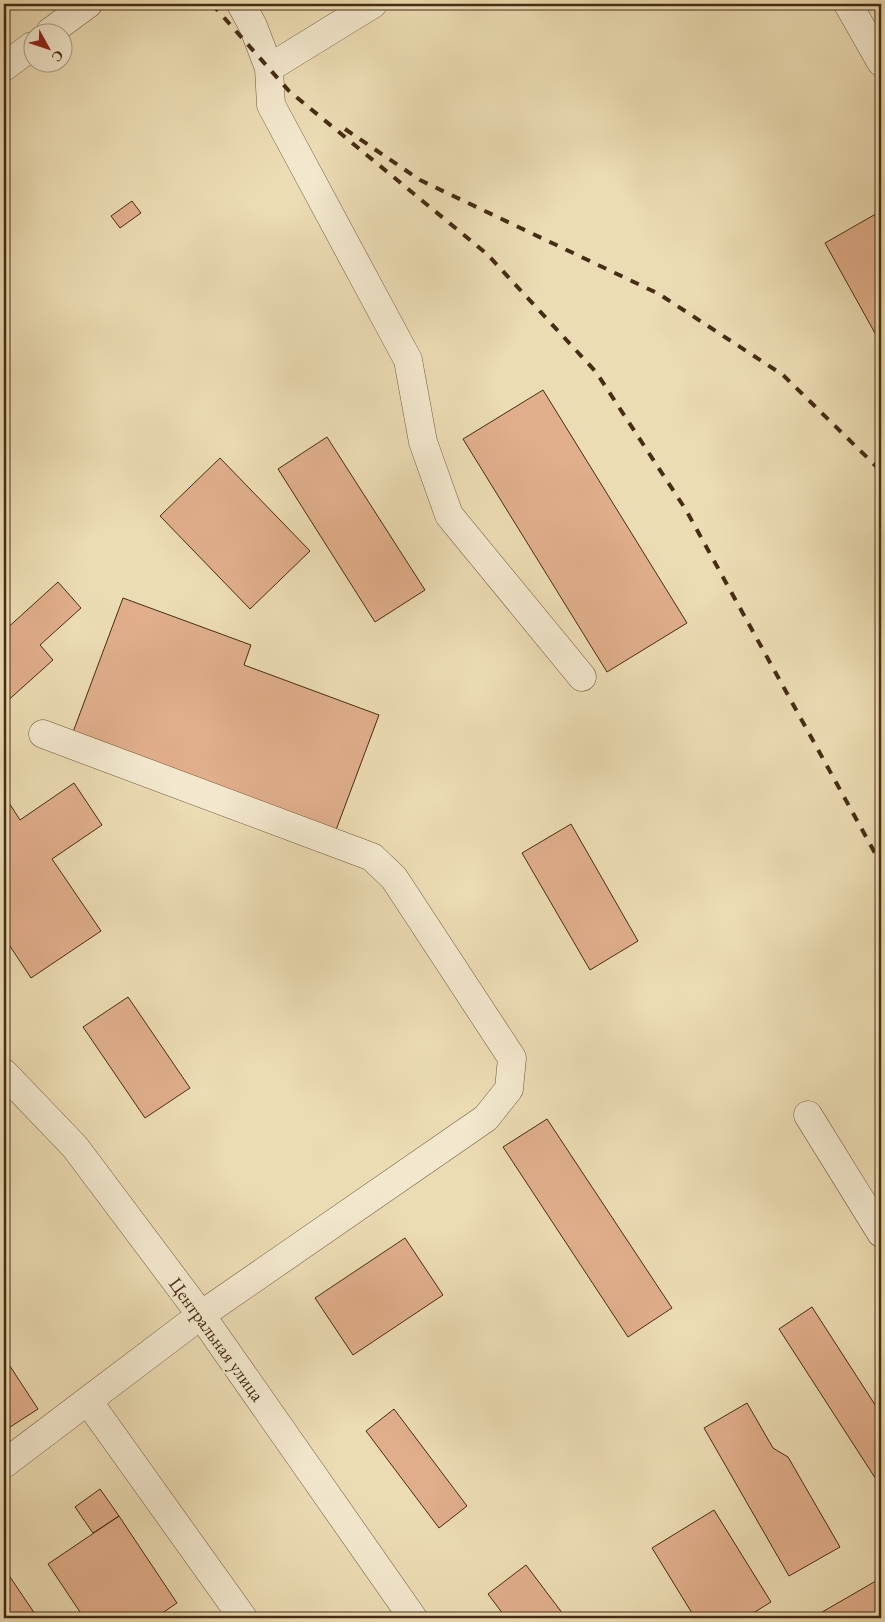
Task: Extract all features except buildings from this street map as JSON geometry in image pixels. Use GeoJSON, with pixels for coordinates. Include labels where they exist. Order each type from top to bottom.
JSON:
{"type":"FeatureCollection","features":[{"type":"Feature","properties":{"kind":"street"},"geometry":{"type":"LineString","coordinates":[[64,22],[88,4]]}},
{"type":"Feature","properties":{"kind":"street"},"geometry":{"type":"LineString","coordinates":[[241,4],[253,26],[269,68],[271,105],[408,360],[422,442],[449,515],[582,677]]}},
{"type":"Feature","properties":{"kind":"street"},"geometry":{"type":"LineString","coordinates":[[269,68],[373,4]]}},
{"type":"Feature","properties":{"kind":"street"},"geometry":{"type":"LineString","coordinates":[[848,4],[881,62]]}},
{"type":"Feature","properties":{"kind":"street"},"geometry":{"type":"LineString","coordinates":[[4,67],[22,54]]}},
{"type":"Feature","properties":{"kind":"street"},"geometry":{"type":"LineString","coordinates":[[4,1464],[201,1314],[486,1118],[509,1089],[512,1058],[394,878],[372,857],[43,734]]}},
{"type":"Feature","properties":{"kind":"street","name":"Центральная улица"},"geometry":{"type":"LineString","coordinates":[[4,1073],[75,1147],[201,1314],[413,1618]]}},
{"type":"Feature","properties":{"kind":"street"},"geometry":{"type":"LineString","coordinates":[[808,1115],[881,1233]]}},
{"type":"Feature","properties":{"kind":"street"},"geometry":{"type":"LineString","coordinates":[[88,1401],[243,1618]]}},
{"type":"Feature","properties":{"kind":"railway"},"geometry":{"type":"LineString","coordinates":[[212,4],[289,91],[487,254],[596,372],[686,510],[881,864]]}},
{"type":"Feature","properties":{"kind":"railway"},"geometry":{"type":"LineString","coordinates":[[345,129],[420,180],[659,294],[783,375],[881,471]]}}]}
